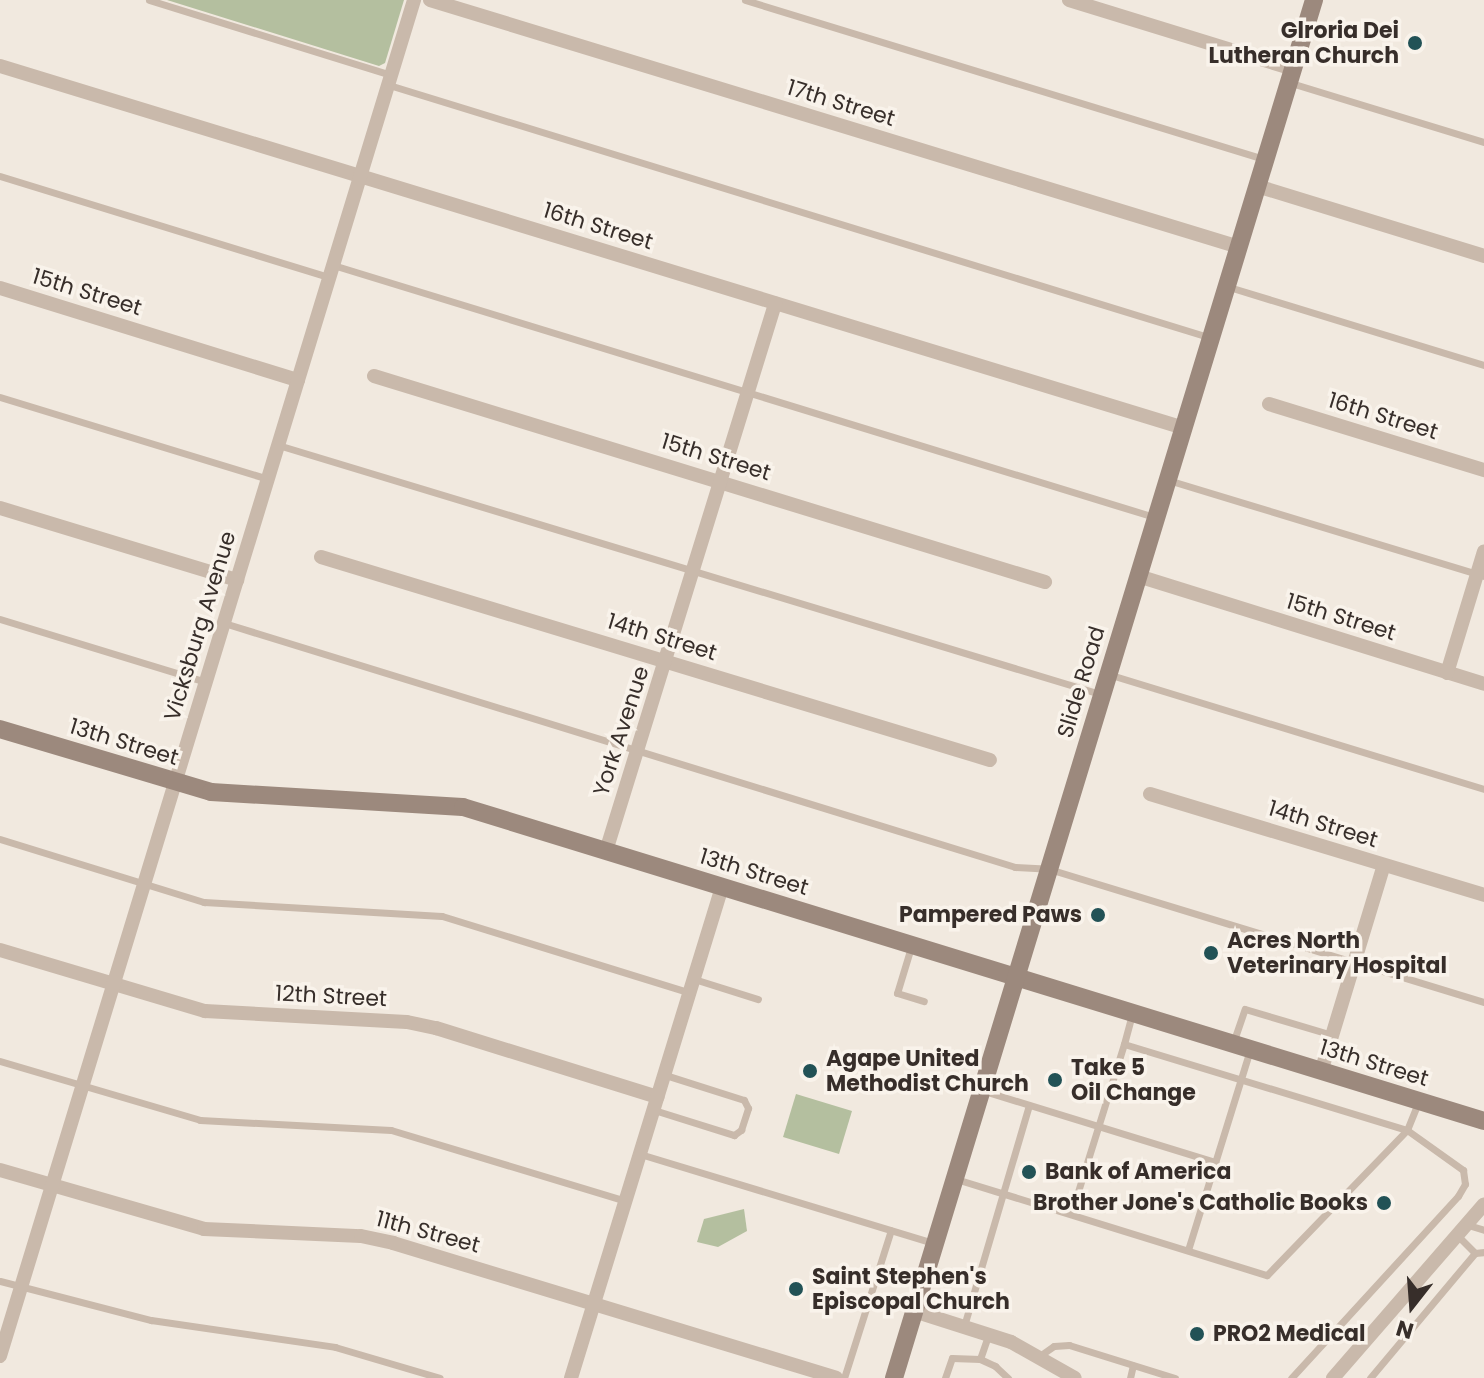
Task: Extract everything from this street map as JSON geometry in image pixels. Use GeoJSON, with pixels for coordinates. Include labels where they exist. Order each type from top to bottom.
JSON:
{"type":"FeatureCollection","features":[{"type":"Feature","properties":{"kind":"street","name":"Vicksburg Avenue"},"geometry":{"type":"LineString","coordinates":[[0,1356],[414,0]]}},
{"type":"Feature","properties":{"kind":"street","name":"17th Street"},"geometry":{"type":"LineString","coordinates":[[430,0],[1239,247]]}},
{"type":"Feature","properties":{"kind":"street"},"geometry":{"type":"LineString","coordinates":[[1069,0],[1291,76]]}},
{"type":"Feature","properties":{"kind":"street","name":"Slide Road"},"geometry":{"type":"LineString","coordinates":[[894,1378],[1314,0]]}},
{"type":"Feature","properties":{"kind":"street","name":"16th Street"},"geometry":{"type":"LineString","coordinates":[[0,66],[1184,428]]}},
{"type":"Feature","properties":{"kind":"street"},"geometry":{"type":"LineString","coordinates":[[1257,186],[1484,256]]}},
{"type":"Feature","properties":{"kind":"street","name":"15th Street"},"geometry":{"type":"LineString","coordinates":[[0,288],[298,380]]}},
{"type":"Feature","properties":{"kind":"street","name":"York Avenue"},"geometry":{"type":"LineString","coordinates":[[606,851],[775,304]]}},
{"type":"Feature","properties":{"kind":"street","name":"15th Street"},"geometry":{"type":"LineString","coordinates":[[374,376],[1045,582]]}},
{"type":"Feature","properties":{"kind":"street","name":"16th Street"},"geometry":{"type":"LineString","coordinates":[[1269,404],[1484,470]]}},
{"type":"Feature","properties":{"kind":"street"},"geometry":{"type":"LineString","coordinates":[[0,508],[237,580]]}},
{"type":"Feature","properties":{"kind":"street"},"geometry":{"type":"LineString","coordinates":[[1447,673],[1480,575],[1484,551]]}},
{"type":"Feature","properties":{"kind":"street","name":"14th Street"},"geometry":{"type":"LineString","coordinates":[[321,557],[990,760]]}},
{"type":"Feature","properties":{"kind":"street","name":"15th Street"},"geometry":{"type":"LineString","coordinates":[[1138,576],[1484,684]]}},
{"type":"Feature","properties":{"kind":"street","name":"13th Street"},"geometry":{"type":"LineString","coordinates":[[0,729],[175,783],[247,797],[412,802],[463,807],[1484,1121]]}},
{"type":"Feature","properties":{"kind":"street","name":"14th Street"},"geometry":{"type":"LineString","coordinates":[[1150,794],[1484,895]]}},
{"type":"Feature","properties":{"kind":"street"},"geometry":{"type":"LineString","coordinates":[[1321,1072],[1384,865]]}},
{"type":"Feature","properties":{"kind":"street"},"geometry":{"type":"LineString","coordinates":[[571,1378],[722,887]]}},
{"type":"Feature","properties":{"kind":"street","name":"12th Street"},"geometry":{"type":"LineString","coordinates":[[0,950],[205,1011],[421,1025],[656,1104]]}},
{"type":"Feature","properties":{"kind":"street","name":"11th Street"},"geometry":{"type":"LineString","coordinates":[[0,1170],[204,1229],[361,1236],[393,1243],[836,1378]]}},
{"type":"Feature","properties":{"kind":"street"},"geometry":{"type":"LineString","coordinates":[[1333,1378],[1484,1204]]}},
{"type":"Feature","properties":{"kind":"street"},"geometry":{"type":"LineString","coordinates":[[914,1311],[988,1333],[1075,1378]]}},
{"type":"Feature","properties":{"kind":"lane"},"geometry":{"type":"LineString","coordinates":[[149,0],[390,80],[1211,338]]}},
{"type":"Feature","properties":{"kind":"lane"},"geometry":{"type":"LineString","coordinates":[[745,0],[1266,159]]}},
{"type":"Feature","properties":{"kind":"lane"},"geometry":{"type":"LineString","coordinates":[[1291,76],[1484,142]]}},
{"type":"Feature","properties":{"kind":"lane"},"geometry":{"type":"LineString","coordinates":[[0,176],[747,394],[1156,518]]}},
{"type":"Feature","properties":{"kind":"lane"},"geometry":{"type":"LineString","coordinates":[[1227,286],[1484,365]]}},
{"type":"Feature","properties":{"kind":"lane"},"geometry":{"type":"LineString","coordinates":[[0,397],[268,479]]}},
{"type":"Feature","properties":{"kind":"lane"},"geometry":{"type":"LineString","coordinates":[[278,445],[1102,694]]}},
{"type":"Feature","properties":{"kind":"lane"},"geometry":{"type":"LineString","coordinates":[[1168,480],[1480,575]]}},
{"type":"Feature","properties":{"kind":"lane"},"geometry":{"type":"LineString","coordinates":[[0,619],[206,682]]}},
{"type":"Feature","properties":{"kind":"lane"},"geometry":{"type":"LineString","coordinates":[[224,623],[1015,867],[1049,869],[1484,1002]]}},
{"type":"Feature","properties":{"kind":"lane"},"geometry":{"type":"LineString","coordinates":[[1108,674],[1484,789]]}},
{"type":"Feature","properties":{"kind":"lane"},"geometry":{"type":"LineString","coordinates":[[0,839],[204,902],[442,916],[692,986],[758,999]]}},
{"type":"Feature","properties":{"kind":"lane"},"geometry":{"type":"LineString","coordinates":[[897,993],[911,945]]}},
{"type":"Feature","properties":{"kind":"lane"},"geometry":{"type":"LineString","coordinates":[[885,990],[924,1001]]}},
{"type":"Feature","properties":{"kind":"lane"},"geometry":{"type":"LineString","coordinates":[[1188,1250],[1241,1079],[1245,1009],[1332,1035]]}},
{"type":"Feature","properties":{"kind":"lane"},"geometry":{"type":"LineString","coordinates":[[1071,1214],[1133,1015]]}},
{"type":"Feature","properties":{"kind":"lane"},"geometry":{"type":"LineString","coordinates":[[1124,1044],[1407,1130],[1463,1170],[1463,1189],[1291,1378]]}},
{"type":"Feature","properties":{"kind":"lane"},"geometry":{"type":"LineString","coordinates":[[0,1061],[200,1120],[391,1130],[626,1201]]}},
{"type":"Feature","properties":{"kind":"lane"},"geometry":{"type":"LineString","coordinates":[[656,1104],[734,1135],[741,1130],[748,1108],[744,1100],[665,1075]]}},
{"type":"Feature","properties":{"kind":"lane"},"geometry":{"type":"LineString","coordinates":[[982,1091],[1215,1162]]}},
{"type":"Feature","properties":{"kind":"lane"},"geometry":{"type":"LineString","coordinates":[[955,1178],[1267,1275],[1407,1130],[1419,1101]]}},
{"type":"Feature","properties":{"kind":"lane"},"geometry":{"type":"LineString","coordinates":[[964,1326],[1029,1105]]}},
{"type":"Feature","properties":{"kind":"lane"},"geometry":{"type":"LineString","coordinates":[[640,1154],[935,1244]]}},
{"type":"Feature","properties":{"kind":"lane"},"geometry":{"type":"LineString","coordinates":[[844,1378],[891,1230]]}},
{"type":"Feature","properties":{"kind":"lane"},"geometry":{"type":"LineString","coordinates":[[1463,1230],[1484,1230]]}},
{"type":"Feature","properties":{"kind":"lane"},"geometry":{"type":"LineString","coordinates":[[1370,1378],[1480,1252],[1463,1230]]}},
{"type":"Feature","properties":{"kind":"lane"},"geometry":{"type":"LineString","coordinates":[[0,1281],[151,1320],[335,1347],[440,1378]]}},
{"type":"Feature","properties":{"kind":"lane"},"geometry":{"type":"LineString","coordinates":[[980,1359],[988,1333]]}},
{"type":"Feature","properties":{"kind":"lane"},"geometry":{"type":"LineString","coordinates":[[1038,1357],[1061,1344],[1175,1378]]}},
{"type":"Feature","properties":{"kind":"lane"},"geometry":{"type":"LineString","coordinates":[[945,1378],[952,1358],[980,1359],[995,1366],[1008,1378]]}},
{"type":"Feature","properties":{"kind":"lane"},"geometry":{"type":"LineString","coordinates":[[1130,1378],[1133,1365]]}},
{"type":"Feature","properties":{"kind":"green space"},"geometry":{"type":"Polygon","coordinates":[[[167,0],[404,0],[385,63],[379,66],[167,0]]]}},
{"type":"Feature","properties":{"kind":"green space"},"geometry":{"type":"Polygon","coordinates":[[[796,1094],[852,1111],[839,1154],[783,1137],[796,1094]]]}},
{"type":"Feature","properties":{"kind":"green space"},"geometry":{"type":"Polygon","coordinates":[[[744,1209],[747,1231],[718,1247],[697,1242],[704,1219],[744,1209]]]}},
{"type":"Feature","properties":{"kind":"place","name":"Glroria Dei Lutheran Church"},"geometry":{"type":"Point","coordinates":[1415,43]}},
{"type":"Feature","properties":{"kind":"place","name":"Pampered Paws"},"geometry":{"type":"Point","coordinates":[1098,915]}},
{"type":"Feature","properties":{"kind":"place","name":"Acres North Veterinary Hospital"},"geometry":{"type":"Point","coordinates":[1211,953]}},
{"type":"Feature","properties":{"kind":"place","name":"Agape United Methodist Church"},"geometry":{"type":"Point","coordinates":[810,1071]}},
{"type":"Feature","properties":{"kind":"place","name":"Take 5 Oil Change"},"geometry":{"type":"Point","coordinates":[1055,1080]}},
{"type":"Feature","properties":{"kind":"place","name":"Bank of America"},"geometry":{"type":"Point","coordinates":[1029,1172]}},
{"type":"Feature","properties":{"kind":"place","name":"Brother Jone's Catholic Books"},"geometry":{"type":"Point","coordinates":[1384,1203]}},
{"type":"Feature","properties":{"kind":"place","name":"Saint Stephen's Episcopal Church"},"geometry":{"type":"Point","coordinates":[796,1289]}},
{"type":"Feature","properties":{"kind":"place","name":"PRO2 Medical"},"geometry":{"type":"Point","coordinates":[1197,1334]}}]}
